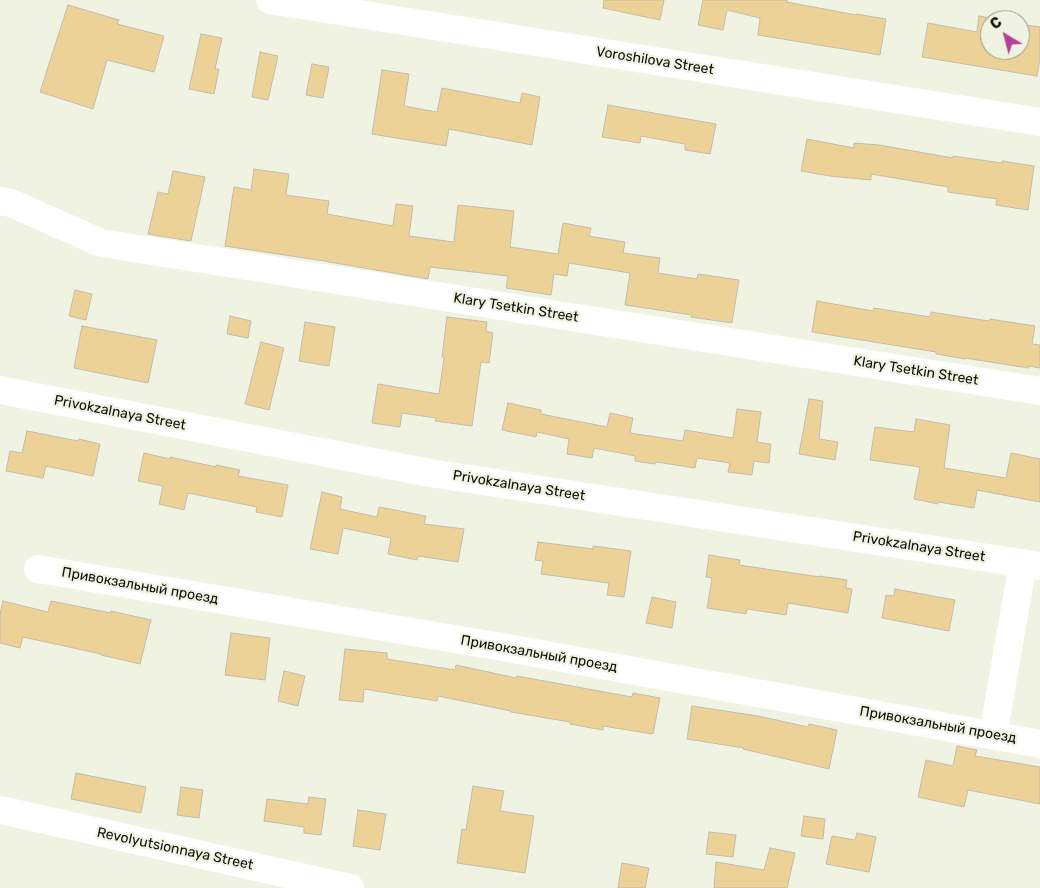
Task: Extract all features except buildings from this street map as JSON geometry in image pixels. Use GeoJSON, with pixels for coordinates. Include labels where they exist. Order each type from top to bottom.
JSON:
{"type":"FeatureCollection","features":[{"type":"Feature","properties":{"kind":"street","name":"Voroshilova Street"},"geometry":{"type":"LineString","coordinates":[[270,0],[1040,122]]}},
{"type":"Feature","properties":{"kind":"street","name":"Klary Tsetkin Street"},"geometry":{"type":"LineString","coordinates":[[0,201],[11,203],[101,243],[1040,391]]}},
{"type":"Feature","properties":{"kind":"street","name":"Privokzalnaya Street"},"geometry":{"type":"LineString","coordinates":[[0,390],[430,472],[1031,565]]}},
{"type":"Feature","properties":{"kind":"street"},"geometry":{"type":"LineString","coordinates":[[994,735],[1031,565]]}},
{"type":"Feature","properties":{"kind":"street","name":"Привокзальный проезд"},"geometry":{"type":"LineString","coordinates":[[38,569],[496,646],[1040,744]]}},
{"type":"Feature","properties":{"kind":"street","name":"Revolyutsionnaya Street"},"geometry":{"type":"LineString","coordinates":[[0,810],[350,888]]}}]}
